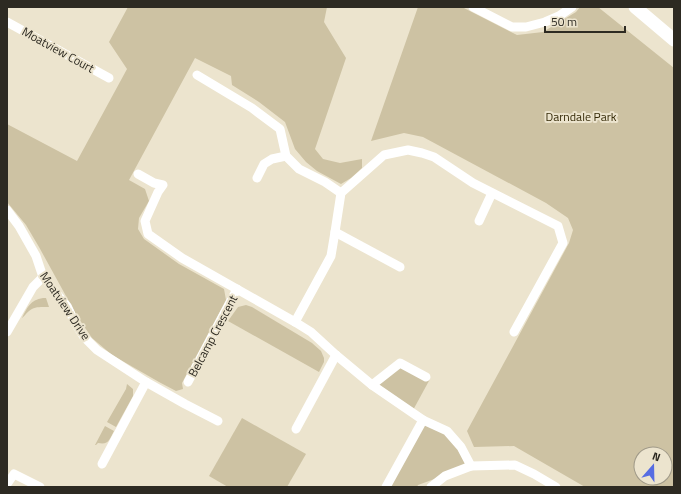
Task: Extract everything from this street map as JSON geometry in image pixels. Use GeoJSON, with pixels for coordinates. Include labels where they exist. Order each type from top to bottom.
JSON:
{"type":"FeatureCollection","features":[{"type":"Feature","properties":{"kind":"main road"},"geometry":{"type":"LineString","coordinates":[[635,7],[674,40]]}},
{"type":"Feature","properties":{"kind":"street"},"geometry":{"type":"LineString","coordinates":[[473,7],[512,27],[526,27],[545,22],[559,16],[572,7]]}},
{"type":"Feature","properties":{"kind":"street","name":"Moatview Court"},"geometry":{"type":"LineString","coordinates":[[7,22],[109,78]]}},
{"type":"Feature","properties":{"kind":"street"},"geometry":{"type":"LineString","coordinates":[[197,75],[252,108],[280,129],[286,156],[299,169],[325,182],[341,193]]}},
{"type":"Feature","properties":{"kind":"street"},"geometry":{"type":"LineString","coordinates":[[295,322],[330,256],[341,193],[384,155],[408,150],[434,157],[472,183],[558,226],[563,243],[514,332]]}},
{"type":"Feature","properties":{"kind":"street"},"geometry":{"type":"LineString","coordinates":[[257,178],[264,164],[272,159],[286,156]]}},
{"type":"Feature","properties":{"kind":"street","name":"Belcamp Crescent"},"geometry":{"type":"LineString","coordinates":[[138,174],[154,183],[163,185],[158,192],[145,221],[148,234],[182,258],[311,332],[372,385],[423,420],[447,431],[461,447],[470,466]]}},
{"type":"Feature","properties":{"kind":"street"},"geometry":{"type":"LineString","coordinates":[[479,221],[492,193]]}},
{"type":"Feature","properties":{"kind":"street","name":"Moatview Drive"},"geometry":{"type":"LineString","coordinates":[[7,210],[19,226],[36,256],[43,278],[67,306],[75,323],[84,336],[97,350],[146,382],[218,421]]}},
{"type":"Feature","properties":{"kind":"street"},"geometry":{"type":"LineString","coordinates":[[335,232],[400,267]]}},
{"type":"Feature","properties":{"kind":"street"},"geometry":{"type":"LineString","coordinates":[[7,332],[33,287],[43,278]]}},
{"type":"Feature","properties":{"kind":"street","name":"Belcamp Crescent"},"geometry":{"type":"LineString","coordinates":[[188,382],[237,289]]}},
{"type":"Feature","properties":{"kind":"street"},"geometry":{"type":"LineString","coordinates":[[296,429],[336,355]]}},
{"type":"Feature","properties":{"kind":"street"},"geometry":{"type":"LineString","coordinates":[[372,385],[400,363],[426,377]]}},
{"type":"Feature","properties":{"kind":"street"},"geometry":{"type":"LineString","coordinates":[[102,464],[146,382]]}},
{"type":"Feature","properties":{"kind":"street"},"geometry":{"type":"LineString","coordinates":[[386,487],[423,420]]}},
{"type":"Feature","properties":{"kind":"street"},"geometry":{"type":"LineString","coordinates":[[431,487],[445,476],[470,466],[514,465],[534,474],[556,487]]}},
{"type":"Feature","properties":{"kind":"street"},"geometry":{"type":"LineString","coordinates":[[7,484],[14,474],[40,487]]}},
{"type":"Feature","properties":{"kind":"green space"},"geometry":{"type":"Polygon","coordinates":[[[128,7],[327,7],[324,22],[346,58],[315,149],[323,159],[340,163],[362,159],[362,168],[351,178],[341,184],[317,171],[306,162],[295,149],[285,122],[259,102],[232,85],[231,76],[195,58],[129,180],[145,189],[149,201],[139,218],[138,229],[144,239],[179,264],[224,289],[226,300],[182,383],[183,389],[176,391],[112,355],[92,338],[77,316],[26,225],[7,202],[7,124],[77,161],[127,69],[109,42],[128,7]]]}},
{"type":"Feature","properties":{"kind":"green space","name":"Darndale Park"},"geometry":{"type":"Polygon","coordinates":[[[418,7],[462,7],[517,35],[543,32],[576,12],[580,7],[598,7],[674,68],[674,487],[585,487],[514,446],[474,447],[467,431],[569,243],[573,230],[568,218],[546,203],[423,137],[404,133],[371,141],[418,7]]]}},
{"type":"Feature","properties":{"kind":"green space"},"geometry":{"type":"Polygon","coordinates":[[[46,298],[49,307],[33,308],[22,318],[27,308],[32,303],[46,298]]]}},
{"type":"Feature","properties":{"kind":"green space"},"geometry":{"type":"Polygon","coordinates":[[[246,305],[252,307],[312,343],[321,351],[324,362],[319,372],[228,321],[238,307],[246,305]]]}},
{"type":"Feature","properties":{"kind":"green space"},"geometry":{"type":"Polygon","coordinates":[[[400,363],[430,379],[412,412],[372,385],[400,363]]]}},
{"type":"Feature","properties":{"kind":"green space"},"geometry":{"type":"Polygon","coordinates":[[[127,384],[133,389],[133,396],[116,427],[107,422],[126,389],[127,384]]]}},
{"type":"Feature","properties":{"kind":"green space"},"geometry":{"type":"Polygon","coordinates":[[[242,418],[306,454],[287,487],[228,487],[209,476],[242,418]]]}},
{"type":"Feature","properties":{"kind":"green space"},"geometry":{"type":"Polygon","coordinates":[[[423,420],[447,431],[470,466],[418,485],[417,487],[387,487],[423,420]]]}},
{"type":"Feature","properties":{"kind":"green space"},"geometry":{"type":"Polygon","coordinates":[[[105,426],[114,431],[111,437],[107,442],[98,443],[95,445],[105,426]]]}}]}
